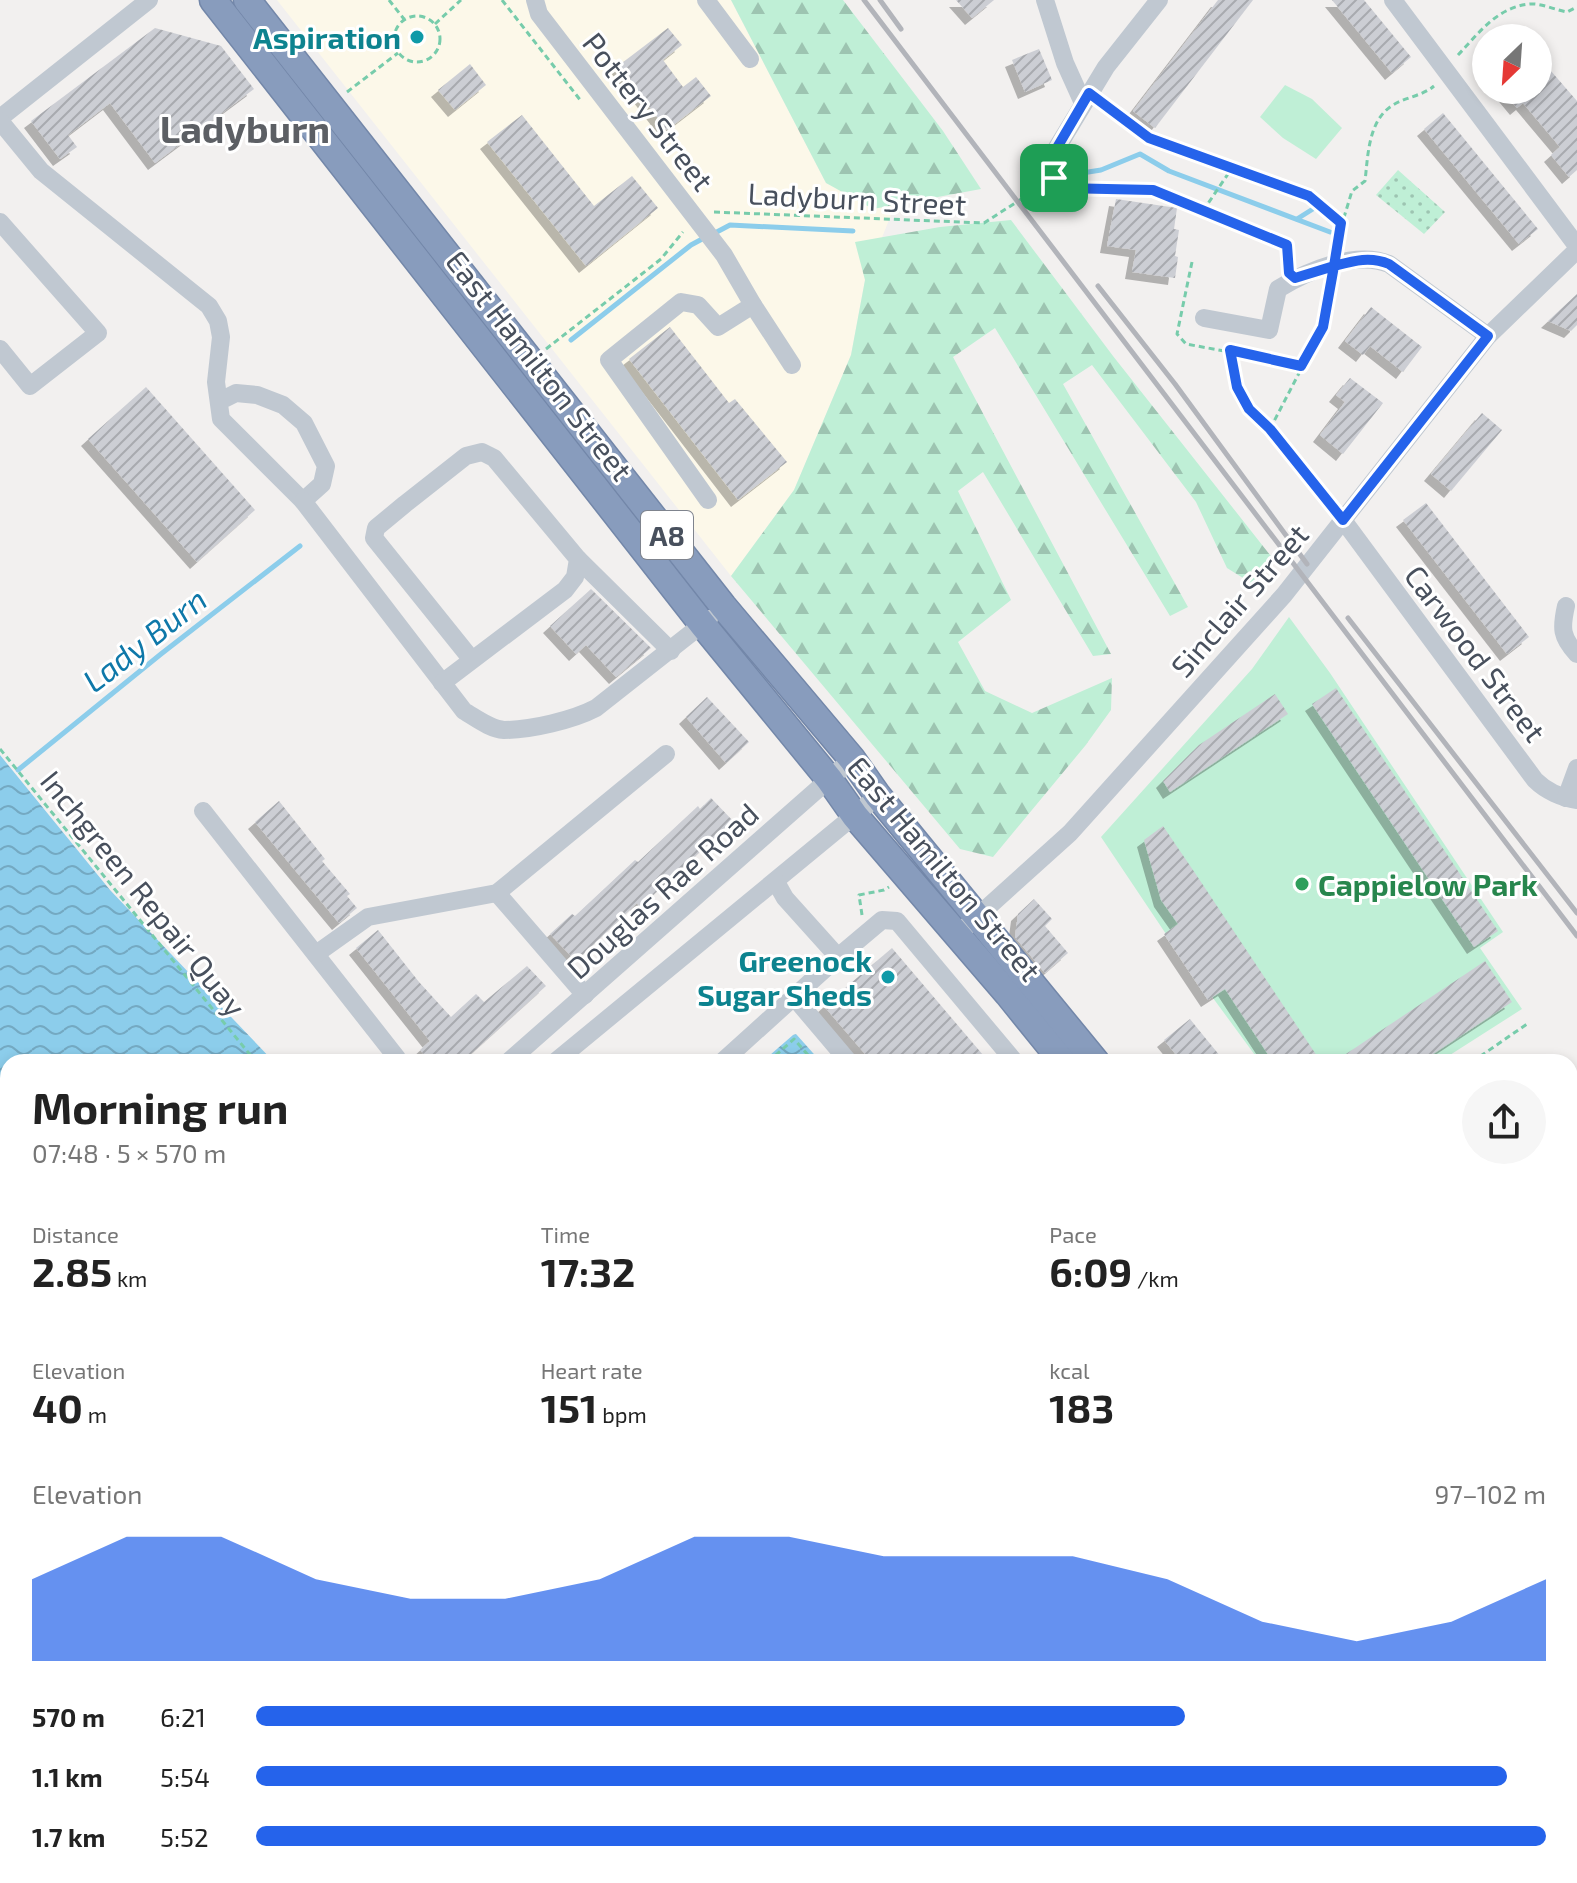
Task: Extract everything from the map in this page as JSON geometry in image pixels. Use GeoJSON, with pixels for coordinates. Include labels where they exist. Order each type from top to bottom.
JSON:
{"type":"FeatureCollection","features":[{"type":"Feature","properties":{"kind":"highway","name":"East Hamilton Street"},"geometry":{"type":"LineString","coordinates":[[213,0],[703,625],[829,779],[855,816],[1056,1054]]}},
{"type":"Feature","properties":{"kind":"highway","name":"East Hamilton Street"},"geometry":{"type":"LineString","coordinates":[[247,0],[723,606],[852,759],[878,796],[1089,1054]]}},
{"type":"Feature","properties":{"kind":"highway"},"geometry":{"type":"LineString","coordinates":[[317,132],[334,110]]}},
{"type":"Feature","properties":{"kind":"street"},"geometry":{"type":"LineString","coordinates":[[149,0],[0,119],[41,171],[209,306],[218,321],[221,337],[216,382],[221,419],[303,501],[464,711],[502,730],[577,718],[604,703],[723,606]]}},
{"type":"Feature","properties":{"kind":"street","name":"Pottery Street"},"geometry":{"type":"LineString","coordinates":[[535,0],[539,14],[724,255],[792,365]]}},
{"type":"Feature","properties":{"kind":"street"},"geometry":{"type":"LineString","coordinates":[[706,0],[750,59]]}},
{"type":"Feature","properties":{"kind":"street"},"geometry":{"type":"LineString","coordinates":[[1045,0],[1065,63],[1086,98]]}},
{"type":"Feature","properties":{"kind":"street"},"geometry":{"type":"LineString","coordinates":[[1055,151],[1086,98],[1159,0]]}},
{"type":"Feature","properties":{"kind":"street"},"geometry":{"type":"LineString","coordinates":[[1393,0],[1577,248]]}},
{"type":"Feature","properties":{"kind":"street"},"geometry":{"type":"LineString","coordinates":[[0,222],[98,333],[30,386],[0,349]]}},
{"type":"Feature","properties":{"kind":"street","name":"Sinclair Street"},"geometry":{"type":"LineString","coordinates":[[957,935],[1070,833],[1284,595],[1488,336],[1577,248]]}},
{"type":"Feature","properties":{"kind":"street"},"geometry":{"type":"LineString","coordinates":[[1204,318],[1269,330],[1278,289],[1295,278],[1334,266],[1377,259],[1389,264],[1488,336]]}},
{"type":"Feature","properties":{"kind":"street"},"geometry":{"type":"LineString","coordinates":[[708,500],[609,360],[681,302],[698,305],[718,327],[753,305]]}},
{"type":"Feature","properties":{"kind":"street"},"geometry":{"type":"LineString","coordinates":[[220,401],[236,393],[257,395],[283,405],[304,423],[326,466],[322,484],[303,501]]}},
{"type":"Feature","properties":{"kind":"street"},"geometry":{"type":"LineString","coordinates":[[472,660],[374,538],[376,528],[466,456],[482,452],[494,458],[578,559],[671,651]]}},
{"type":"Feature","properties":{"kind":"street","name":"Carwood Street"},"geometry":{"type":"LineString","coordinates":[[1343,520],[1535,780],[1541,786],[1571,799]]}},
{"type":"Feature","properties":{"kind":"street"},"geometry":{"type":"LineString","coordinates":[[442,683],[565,590],[575,577],[578,559]]}},
{"type":"Feature","properties":{"kind":"street"},"geometry":{"type":"LineString","coordinates":[[1566,606],[1562,636],[1577,654]]}},
{"type":"Feature","properties":{"kind":"street"},"geometry":{"type":"LineString","coordinates":[[316,954],[368,917],[497,893],[666,754]]}},
{"type":"Feature","properties":{"kind":"street","name":"Douglas Rae Road"},"geometry":{"type":"LineString","coordinates":[[517,1054],[852,759]]}},
{"type":"Feature","properties":{"kind":"street"},"geometry":{"type":"LineString","coordinates":[[1571,799],[1577,768]]}},
{"type":"Feature","properties":{"kind":"street","name":"Douglas Rae Road"},"geometry":{"type":"LineString","coordinates":[[565,1054],[878,796]]}},
{"type":"Feature","properties":{"kind":"street"},"geometry":{"type":"LineString","coordinates":[[203,811],[394,1054]]}},
{"type":"Feature","properties":{"kind":"street"},"geometry":{"type":"LineString","coordinates":[[776,882],[785,898],[838,957]]}},
{"type":"Feature","properties":{"kind":"street"},"geometry":{"type":"LineString","coordinates":[[497,893],[585,995]]}},
{"type":"Feature","properties":{"kind":"street"},"geometry":{"type":"LineString","coordinates":[[731,1054],[882,920],[897,921],[1008,1054]]}},
{"type":"Feature","properties":{"kind":"street"},"geometry":{"type":"LineString","coordinates":[[794,997],[842,1054]]}},
{"type":"Feature","properties":{"kind":"path"},"geometry":{"type":"LineString","coordinates":[[389,0],[404,19]]}},
{"type":"Feature","properties":{"kind":"path"},"geometry":{"type":"LineString","coordinates":[[435,24],[461,0]]}},
{"type":"Feature","properties":{"kind":"path"},"geometry":{"type":"LineString","coordinates":[[1270,429],[1323,327],[1341,223],[1352,191],[1365,181],[1371,133],[1390,106],[1428,91],[1494,17],[1532,3],[1567,12],[1577,7]]}},
{"type":"Feature","properties":{"kind":"path"},"geometry":{"type":"LineString","coordinates":[[417,15],[435,24],[440,37],[439,45],[425,61],[410,61],[394,46],[394,30],[404,19],[417,15]]}},
{"type":"Feature","properties":{"kind":"path"},"geometry":{"type":"LineString","coordinates":[[334,110],[398,53]]}},
{"type":"Feature","properties":{"kind":"path"},"geometry":{"type":"LineString","coordinates":[[1086,98],[1149,138],[1309,196],[1341,223]]}},
{"type":"Feature","properties":{"kind":"path"},"geometry":{"type":"LineString","coordinates":[[1055,151],[1054,178],[1061,188],[1061,198],[1074,203]]}},
{"type":"Feature","properties":{"kind":"path"},"geometry":{"type":"LineString","coordinates":[[1203,211],[1233,167]]}},
{"type":"Feature","properties":{"kind":"path","name":"Ladyburn Street"},"geometry":{"type":"LineString","coordinates":[[698,221],[710,211],[984,223],[1054,178]]}},
{"type":"Feature","properties":{"kind":"path"},"geometry":{"type":"LineString","coordinates":[[1061,188],[1153,190],[1287,245],[1289,273],[1295,278]]}},
{"type":"Feature","properties":{"kind":"path"},"geometry":{"type":"LineString","coordinates":[[531,361],[661,259],[698,221]]}},
{"type":"Feature","properties":{"kind":"path"},"geometry":{"type":"LineString","coordinates":[[1301,366],[1230,350],[1237,387],[1249,409],[1270,429],[1343,520]]}},
{"type":"Feature","properties":{"kind":"path","name":"Inchgreen Repair Quay"},"geometry":{"type":"LineString","coordinates":[[0,749],[249,1054]]}},
{"type":"Feature","properties":{"kind":"path"},"geometry":{"type":"LineString","coordinates":[[864,935],[859,895],[884,890]]}},
{"type":"Feature","properties":{"kind":"path"},"geometry":{"type":"LineString","coordinates":[[1484,1054],[1527,1024]]}},
{"type":"Feature","properties":{"kind":"path"},"geometry":{"type":"LineString","coordinates":[[777,1054],[794,1039],[807,1054]]}},
{"type":"Feature","properties":{"kind":"shaded area"},"geometry":{"type":"Polygon","coordinates":[[[277,0],[731,0],[826,183],[895,205],[865,280],[851,355],[794,490],[731,576],[277,0]]]}},
{"type":"Feature","properties":{"kind":"green space"},"geometry":{"type":"Polygon","coordinates":[[[731,0],[843,0],[943,131],[981,189],[873,209],[826,183],[731,0]]]}},
{"type":"Feature","properties":{"kind":"green space"},"geometry":{"type":"Polygon","coordinates":[[[1285,85],[1312,99],[1342,128],[1316,159],[1283,138],[1260,117],[1285,85]]]}},
{"type":"Feature","properties":{"kind":"green space"},"geometry":{"type":"Polygon","coordinates":[[[1398,170],[1445,212],[1424,234],[1376,195],[1398,170]]]}},
{"type":"Feature","properties":{"kind":"green space"},"geometry":{"type":"Polygon","coordinates":[[[1011,220],[1113,356],[1274,560],[1251,583],[1227,568],[1196,502],[1092,365],[1063,384],[1188,607],[1170,616],[995,328],[953,357],[1111,654],[1093,656],[983,472],[958,491],[1011,600],[958,642],[985,691],[1032,713],[1112,678],[1111,710],[993,857],[960,849],[731,576],[794,490],[851,355],[865,280],[855,242],[940,227],[1011,220]]]}},
{"type":"Feature","properties":{"kind":"green space","name":"Cappielow Park"},"geometry":{"type":"Polygon","coordinates":[[[1289,617],[1330,673],[1503,932],[1480,948],[1522,1009],[1452,1054],[1254,1054],[1166,934],[1101,837],[1252,669],[1289,617]]]}},
{"type":"Feature","properties":{"kind":"water"},"geometry":{"type":"Polygon","coordinates":[[[0,755],[110,890],[266,1054],[0,1054],[0,755]]]}},
{"type":"Feature","properties":{"kind":"water"},"geometry":{"type":"Polygon","coordinates":[[[796,1034],[814,1054],[771,1054],[796,1034]]]}},
{"type":"Feature","properties":{"kind":"building"},"geometry":{"type":"Polygon","coordinates":[[[956,0],[994,0],[972,18],[956,0]]]}},
{"type":"Feature","properties":{"kind":"building"},"geometry":{"type":"Polygon","coordinates":[[[1218,0],[1253,0],[1155,128],[1133,111],[1218,0]]]}},
{"type":"Feature","properties":{"kind":"building"},"geometry":{"type":"Polygon","coordinates":[[[1332,0],[1364,0],[1411,57],[1392,73],[1332,0]]]}},
{"type":"Feature","properties":{"kind":"building"},"geometry":{"type":"Polygon","coordinates":[[[155,28],[221,46],[254,89],[155,163],[110,103],[68,135],[77,147],[60,159],[31,121],[155,28]]]}},
{"type":"Feature","properties":{"kind":"building"},"geometry":{"type":"Polygon","coordinates":[[[668,28],[682,45],[663,60],[683,87],[696,77],[711,96],[667,130],[618,66],[668,28]]]}},
{"type":"Feature","properties":{"kind":"building"},"geometry":{"type":"Polygon","coordinates":[[[1039,49],[1052,80],[1025,92],[1012,60],[1039,49]]]}},
{"type":"Feature","properties":{"kind":"building"},"geometry":{"type":"Polygon","coordinates":[[[470,64],[486,85],[455,110],[438,90],[470,64]]]}},
{"type":"Feature","properties":{"kind":"building"},"geometry":{"type":"Polygon","coordinates":[[[1552,72],[1577,101],[1577,170],[1569,177],[1551,155],[1560,147],[1524,104],[1552,104],[1552,72]]]}},
{"type":"Feature","properties":{"kind":"building"},"geometry":{"type":"Polygon","coordinates":[[[1443,113],[1538,229],[1519,244],[1424,129],[1443,113]]]}},
{"type":"Feature","properties":{"kind":"building"},"geometry":{"type":"Polygon","coordinates":[[[522,115],[594,206],[632,176],[658,208],[586,266],[487,142],[522,115]]]}},
{"type":"Feature","properties":{"kind":"building"},"geometry":{"type":"Polygon","coordinates":[[[1116,199],[1177,208],[1174,229],[1179,230],[1175,278],[1132,272],[1136,250],[1107,246],[1116,199]]]}},
{"type":"Feature","properties":{"kind":"building"},"geometry":{"type":"Polygon","coordinates":[[[1577,294],[1577,325],[1571,331],[1548,321],[1577,294]]]}},
{"type":"Feature","properties":{"kind":"building"},"geometry":{"type":"Polygon","coordinates":[[[1371,307],[1422,347],[1403,372],[1370,346],[1363,355],[1345,341],[1371,307]]]}},
{"type":"Feature","properties":{"kind":"building"},"geometry":{"type":"Polygon","coordinates":[[[670,327],[729,403],[735,399],[787,462],[738,500],[629,359],[670,327]]]}},
{"type":"Feature","properties":{"kind":"building"},"geometry":{"type":"Polygon","coordinates":[[[1350,378],[1383,403],[1343,454],[1320,435],[1345,402],[1336,395],[1350,378]]]}},
{"type":"Feature","properties":{"kind":"building"},"geometry":{"type":"Polygon","coordinates":[[[146,387],[255,510],[197,562],[88,439],[146,387]]]}},
{"type":"Feature","properties":{"kind":"building"},"geometry":{"type":"Polygon","coordinates":[[[1482,413],[1502,430],[1451,491],[1431,474],[1482,413]]]}},
{"type":"Feature","properties":{"kind":"building"},"geometry":{"type":"Polygon","coordinates":[[[1426,503],[1529,637],[1507,654],[1403,520],[1426,503]]]}},
{"type":"Feature","properties":{"kind":"building"},"geometry":{"type":"Polygon","coordinates":[[[591,589],[651,648],[616,677],[586,645],[576,654],[550,626],[591,589]]]}},
{"type":"Feature","properties":{"kind":"building"},"geometry":{"type":"Polygon","coordinates":[[[1336,688],[1498,931],[1474,947],[1312,704],[1336,688]]]}},
{"type":"Feature","properties":{"kind":"building"},"geometry":{"type":"Polygon","coordinates":[[[1275,694],[1288,714],[1170,792],[1163,781],[1199,745],[1275,694]]]}},
{"type":"Feature","properties":{"kind":"building"},"geometry":{"type":"Polygon","coordinates":[[[707,697],[749,742],[726,763],[686,717],[707,697]]]}},
{"type":"Feature","properties":{"kind":"building"},"geometry":{"type":"Polygon","coordinates":[[[711,798],[733,821],[640,907],[637,903],[576,961],[550,934],[711,798]]]}},
{"type":"Feature","properties":{"kind":"building"},"geometry":{"type":"Polygon","coordinates":[[[279,801],[325,859],[322,861],[350,894],[347,896],[357,908],[339,923],[255,822],[279,801]]]}},
{"type":"Feature","properties":{"kind":"building"},"geometry":{"type":"Polygon","coordinates":[[[1163,826],[1316,1054],[1268,1054],[1225,989],[1208,1000],[1164,934],[1178,924],[1161,900],[1144,840],[1163,826]]]}},
{"type":"Feature","properties":{"kind":"building"},"geometry":{"type":"Polygon","coordinates":[[[1034,899],[1052,919],[1045,926],[1068,953],[1045,973],[1015,937],[1018,914],[1034,899]]]}},
{"type":"Feature","properties":{"kind":"building"},"geometry":{"type":"Polygon","coordinates":[[[378,930],[451,1017],[476,994],[484,1002],[527,966],[546,986],[471,1054],[424,1054],[420,1050],[430,1041],[356,948],[378,930]]]}},
{"type":"Feature","properties":{"kind":"building","name":"Greenock Sugar Sheds"},"geometry":{"type":"Polygon","coordinates":[[[892,948],[982,1054],[865,1054],[824,1006],[892,948]]]}},
{"type":"Feature","properties":{"kind":"building"},"geometry":{"type":"Polygon","coordinates":[[[1485,961],[1512,1002],[1433,1054],[1346,1054],[1485,961]]]}},
{"type":"Feature","properties":{"kind":"building"},"geometry":{"type":"Polygon","coordinates":[[[1190,1019],[1218,1054],[1175,1054],[1164,1040],[1190,1019]]]}},
{"type":"Feature","properties":{"kind":"waterway","name":"Lady Burn"},"geometry":{"type":"LineString","coordinates":[[1063,176],[1101,170],[1140,154],[1169,171],[1330,232]]}},
{"type":"Feature","properties":{"kind":"waterway","name":"Lady Burn"},"geometry":{"type":"LineString","coordinates":[[1297,219],[1316,207]]}},
{"type":"Feature","properties":{"kind":"waterway","name":"Lady Burn"},"geometry":{"type":"LineString","coordinates":[[713,234],[730,225],[853,231]]}},
{"type":"Feature","properties":{"kind":"waterway","name":"Lady Burn"},"geometry":{"type":"LineString","coordinates":[[571,340],[704,238]]}},
{"type":"Feature","properties":{"kind":"waterway","name":"Lady Burn"},"geometry":{"type":"LineString","coordinates":[[18,770],[300,546]]}},
{"type":"Feature","properties":{"kind":"railway"},"geometry":{"type":"LineString","coordinates":[[864,0],[1577,936]]}},
{"type":"Feature","properties":{"kind":"railway"},"geometry":{"type":"LineString","coordinates":[[880,0],[901,29]]}},
{"type":"Feature","properties":{"kind":"railway"},"geometry":{"type":"LineString","coordinates":[[1098,286],[1175,384],[1307,564]]}},
{"type":"Feature","properties":{"kind":"railway"},"geometry":{"type":"LineString","coordinates":[[1348,618],[1577,913]]}},
{"type":"Feature","properties":{"kind":"place","name":"Aspiration"},"geometry":{"type":"Point","coordinates":[417,37]}},
{"type":"Feature","properties":{"kind":"place","name":"Cappielow Park"},"geometry":{"type":"Point","coordinates":[1302,884]}},
{"type":"Feature","properties":{"kind":"place","name":"Greenock Sugar Sheds"},"geometry":{"type":"Point","coordinates":[888,977]}},
{"type":"Feature","properties":{"kind":"district","name":"Ladyburn"},"geometry":{"type":"Point","coordinates":[245,128]}},
{"type":"Feature","properties":{"kind":"route"},"geometry":{"type":"LineString","coordinates":[[1054,178],[1055,151],[1089,93],[1149,138],[1309,196],[1341,223],[1334,266],[1367,259],[1389,264],[1488,336],[1343,520],[1270,429],[1249,409],[1237,387],[1230,350],[1301,366],[1323,327],[1334,266],[1295,278],[1289,273],[1287,245],[1153,190],[1061,188],[1054,178]]}}]}
